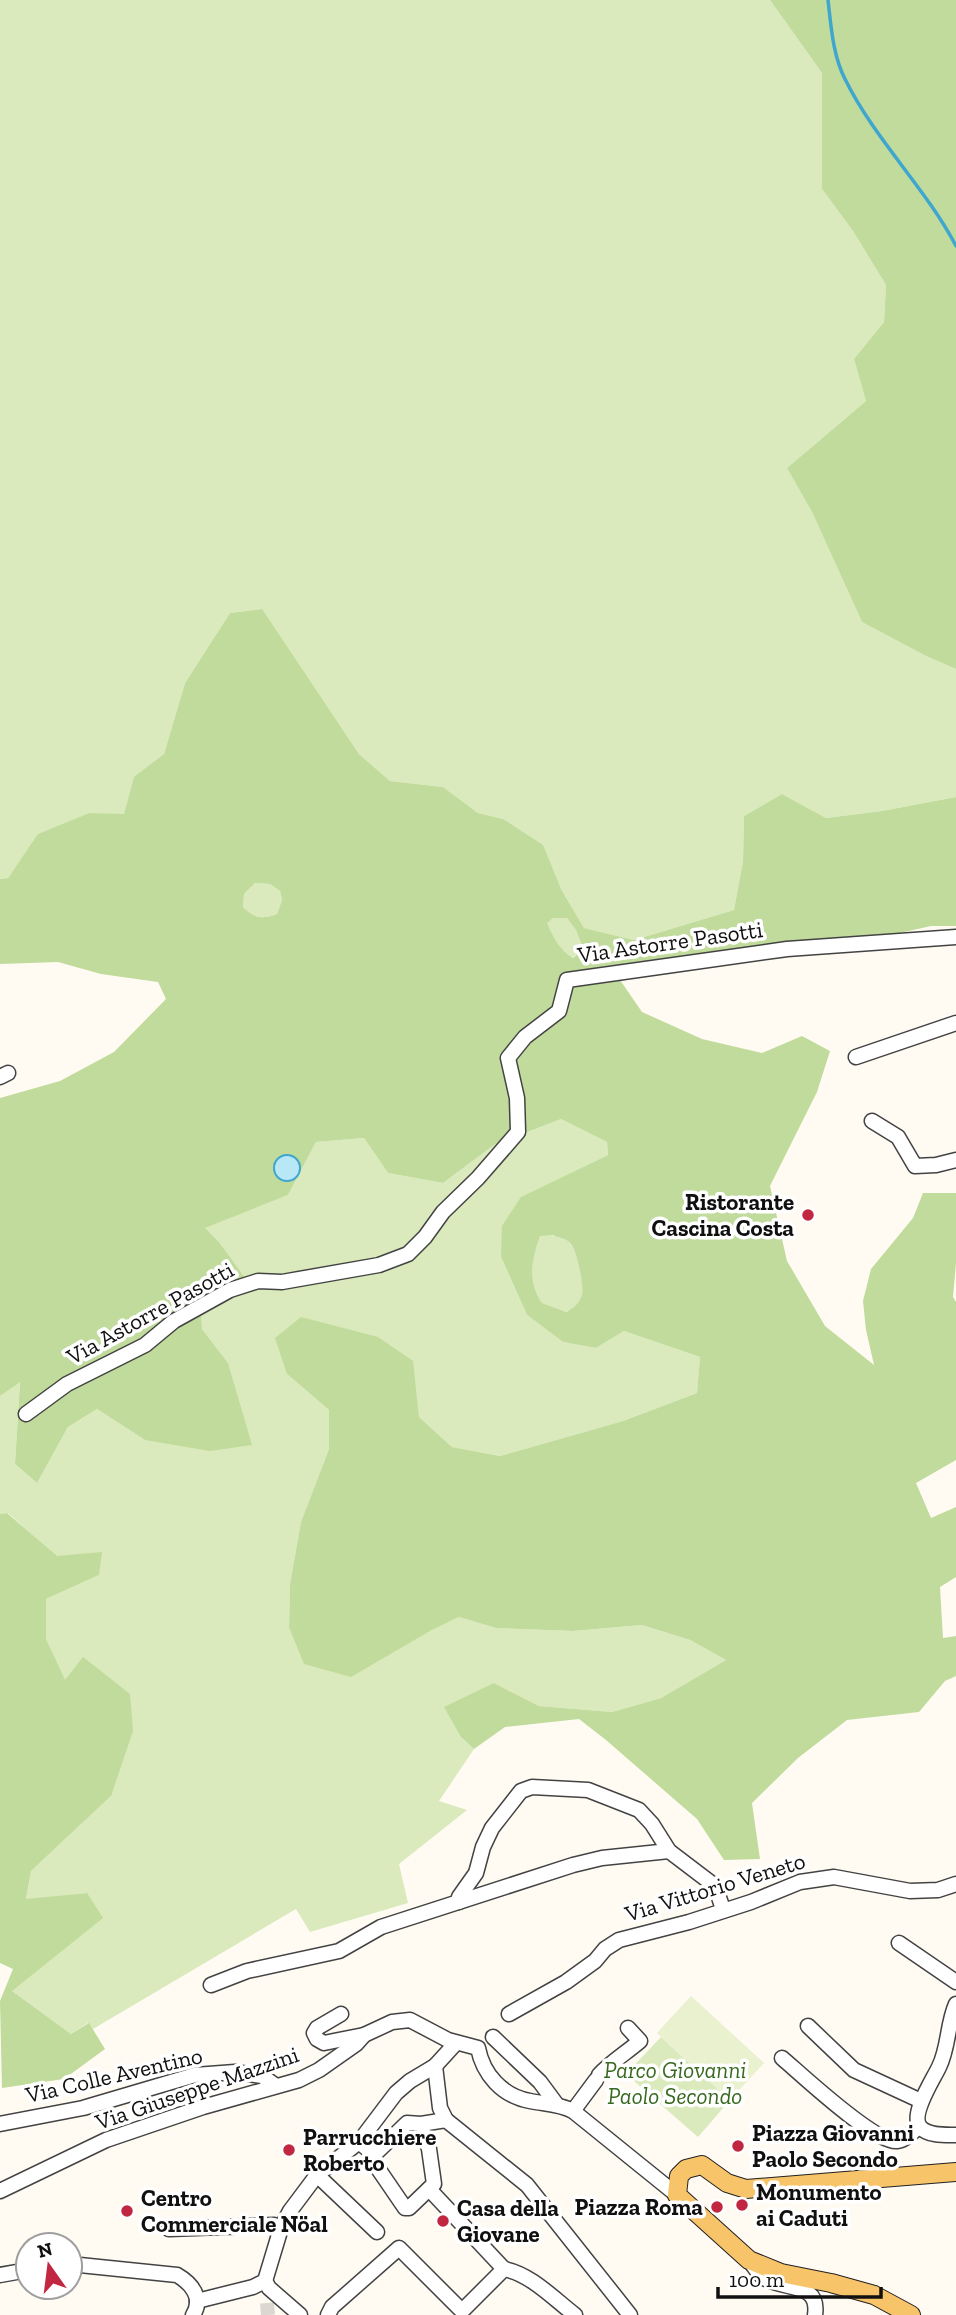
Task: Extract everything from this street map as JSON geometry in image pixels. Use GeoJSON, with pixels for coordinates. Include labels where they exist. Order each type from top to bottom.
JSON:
{"type":"FeatureCollection","features":[{"type":"Feature","properties":{"kind":"main road"},"geometry":{"type":"LineString","coordinates":[[911,2315],[874,2295],[781,2273],[749,2260],[677,2195],[679,2176],[686,2169],[702,2165],[727,2183],[746,2189],[956,2172]]}},
{"type":"Feature","properties":{"kind":"street","name":"Via Astorre Pasotti"},"geometry":{"type":"LineString","coordinates":[[26,1414],[67,1384],[145,1345],[174,1321],[230,1290],[258,1281],[282,1282],[379,1265],[408,1254],[425,1237],[443,1212],[478,1178],[518,1132],[517,1098],[508,1058],[525,1037],[559,1011],[567,980],[787,949],[956,937]]}},
{"type":"Feature","properties":{"kind":"street"},"geometry":{"type":"LineString","coordinates":[[856,1057],[956,1023]]}},
{"type":"Feature","properties":{"kind":"street"},"geometry":{"type":"LineString","coordinates":[[872,1121],[898,1137],[915,1166],[956,1160]]}},
{"type":"Feature","properties":{"kind":"street"},"geometry":{"type":"LineString","coordinates":[[459,1902],[459,1897],[475,1872],[492,1828],[521,1791],[532,1787],[588,1790],[639,1810],[652,1824],[669,1851],[715,1886],[723,1909]]}},
{"type":"Feature","properties":{"kind":"street"},"geometry":{"type":"LineString","coordinates":[[211,1985],[247,1971],[339,1951],[381,1927],[602,1858],[669,1851]]}},
{"type":"Feature","properties":{"kind":"street","name":"Via Vittorio Veneto"},"geometry":{"type":"LineString","coordinates":[[493,2038],[505,2017],[566,1982],[619,1940],[689,1922],[751,1902],[800,1882],[834,1877],[910,1891],[937,1890],[956,1884]]}},
{"type":"Feature","properties":{"kind":"street"},"geometry":{"type":"LineString","coordinates":[[899,1943],[956,1982]]}},
{"type":"Feature","properties":{"kind":"street"},"geometry":{"type":"LineString","coordinates":[[956,2004],[941,2063],[921,2101],[917,2118],[919,2126],[929,2133],[956,2135]]}},
{"type":"Feature","properties":{"kind":"street","name":"Via Giuseppe Mazzini"},"geometry":{"type":"LineString","coordinates":[[341,2014],[317,2028],[314,2033],[317,2039],[324,2043],[364,2035],[392,2022],[410,2020],[456,2043],[478,2048]]}},
{"type":"Feature","properties":{"kind":"street"},"geometry":{"type":"LineString","coordinates":[[808,2026],[855,2070],[921,2101]]}},
{"type":"Feature","properties":{"kind":"street"},"geometry":{"type":"LineString","coordinates":[[573,2112],[608,2065],[622,2057],[639,2041],[628,2028]]}},
{"type":"Feature","properties":{"kind":"street","name":"Via Giuseppe Mazzini"},"geometry":{"type":"LineString","coordinates":[[0,2191],[107,2140],[204,2107],[299,2080],[319,2070],[356,2044],[364,2035]]}},
{"type":"Feature","properties":{"kind":"street"},"geometry":{"type":"LineString","coordinates":[[557,2105],[540,2082],[493,2038],[478,2048],[483,2067],[502,2090],[525,2101],[557,2105],[573,2112],[677,2195]]}},
{"type":"Feature","properties":{"kind":"street"},"geometry":{"type":"LineString","coordinates":[[267,2291],[281,2228],[290,2211],[317,2175],[359,2141],[396,2093],[435,2066],[456,2043]]}},
{"type":"Feature","properties":{"kind":"street"},"geometry":{"type":"LineString","coordinates":[[782,2058],[855,2121],[891,2141],[906,2138],[919,2126]]}},
{"type":"Feature","properties":{"kind":"street"},"geometry":{"type":"LineString","coordinates":[[435,2066],[440,2108],[446,2120],[527,2185],[630,2315]]}},
{"type":"Feature","properties":{"kind":"street","name":"Via Colle Aventino"},"geometry":{"type":"LineString","coordinates":[[0,2124],[83,2108],[195,2075],[234,2072],[262,2076],[276,2086]]}},
{"type":"Feature","properties":{"kind":"street"},"geometry":{"type":"LineString","coordinates":[[359,2141],[371,2151],[377,2152],[407,2123],[422,2128],[446,2120]]}},
{"type":"Feature","properties":{"kind":"street"},"geometry":{"type":"LineString","coordinates":[[379,2170],[405,2208],[409,2208],[429,2189],[434,2180],[422,2128]]}},
{"type":"Feature","properties":{"kind":"street"},"geometry":{"type":"LineString","coordinates":[[317,2175],[377,2232]]}},
{"type":"Feature","properties":{"kind":"street"},"geometry":{"type":"LineString","coordinates":[[429,2189],[505,2269],[526,2277],[575,2315]]}},
{"type":"Feature","properties":{"kind":"street"},"geometry":{"type":"LineString","coordinates":[[169,2229],[274,2225],[281,2228]]}},
{"type":"Feature","properties":{"kind":"street"},"geometry":{"type":"LineString","coordinates":[[328,2315],[332,2307],[399,2248],[462,2311],[505,2269]]}},
{"type":"Feature","properties":{"kind":"street"},"geometry":{"type":"LineString","coordinates":[[749,2260],[763,2277],[811,2293],[816,2300],[816,2315]]}},
{"type":"Feature","properties":{"kind":"street"},"geometry":{"type":"LineString","coordinates":[[84,2265],[177,2275],[189,2282],[195,2308],[243,2290],[267,2291],[300,2315]]}},
{"type":"Feature","properties":{"kind":"green space"},"geometry":{"type":"Polygon","coordinates":[[[0,0],[770,0],[822,73],[822,189],[853,231],[886,285],[884,322],[854,359],[866,401],[787,468],[812,512],[862,622],[956,669],[956,797],[826,818],[782,794],[744,816],[743,861],[734,910],[634,940],[584,928],[561,889],[503,819],[478,813],[443,787],[390,781],[359,754],[261,609],[230,613],[185,683],[164,754],[134,778],[124,815],[89,813],[39,834],[8,878],[0,879],[0,0]]]}},
{"type":"Feature","properties":{"kind":"green space"},"geometry":{"type":"Polygon","coordinates":[[[770,0],[956,0],[956,669],[862,622],[812,512],[787,468],[866,401],[854,359],[884,322],[886,285],[853,231],[822,189],[822,73],[770,0]]]}},
{"type":"Feature","properties":{"kind":"green space"},"geometry":{"type":"Polygon","coordinates":[[[262,609],[359,754],[390,781],[443,787],[478,813],[503,819],[543,845],[561,889],[584,928],[634,940],[734,910],[743,861],[744,816],[782,794],[826,818],[956,797],[956,926],[931,926],[841,946],[719,960],[620,980],[642,1012],[702,1039],[762,1053],[802,1036],[830,1051],[817,1092],[770,1186],[787,1261],[825,1326],[874,1365],[863,1301],[871,1269],[913,1218],[923,1193],[956,1193],[953,1297],[956,1302],[956,1460],[916,1483],[931,1518],[956,1507],[956,1577],[940,1587],[943,1638],[956,1636],[956,1676],[945,1681],[919,1712],[847,1720],[798,1758],[752,1803],[760,1859],[724,1860],[697,1819],[579,1719],[505,1727],[474,1749],[461,1737],[444,1707],[494,1683],[539,1706],[612,1712],[661,1698],[726,1660],[690,1640],[642,1625],[573,1631],[496,1628],[459,1617],[351,1677],[304,1664],[289,1627],[290,1584],[301,1522],[329,1449],[329,1410],[287,1374],[275,1338],[301,1317],[378,1337],[413,1361],[419,1417],[452,1447],[500,1456],[623,1421],[697,1393],[700,1357],[624,1331],[596,1348],[563,1342],[527,1315],[501,1257],[502,1226],[521,1197],[608,1155],[607,1142],[561,1119],[494,1145],[443,1183],[388,1173],[364,1138],[316,1142],[288,1195],[205,1228],[219,1242],[245,1278],[200,1290],[202,1329],[228,1363],[252,1445],[210,1451],[145,1440],[97,1409],[68,1427],[37,1483],[15,1464],[20,1382],[0,1396],[0,1098],[60,1081],[114,1052],[166,999],[158,982],[101,974],[58,962],[0,964],[0,879],[8,878],[38,834],[89,813],[124,814],[134,777],[164,754],[185,683],[230,613],[262,609]],[[255,883],[244,894],[243,907],[258,917],[277,914],[282,900],[280,891],[270,884],[255,883]],[[553,918],[547,923],[568,955],[573,958],[583,948],[576,930],[567,918],[553,918]],[[553,1235],[540,1236],[532,1270],[537,1295],[542,1303],[567,1312],[578,1303],[582,1295],[581,1275],[575,1251],[565,1240],[553,1235]]]}},
{"type":"Feature","properties":{"kind":"green space"},"geometry":{"type":"Polygon","coordinates":[[[255,883],[270,884],[280,891],[282,900],[277,914],[258,917],[243,907],[244,894],[255,883]]]}},
{"type":"Feature","properties":{"kind":"green space"},"geometry":{"type":"Polygon","coordinates":[[[553,918],[567,918],[576,930],[583,948],[572,958],[560,947],[546,923],[553,918]]]}},
{"type":"Feature","properties":{"kind":"green space"},"geometry":{"type":"Polygon","coordinates":[[[561,1119],[607,1142],[608,1155],[522,1197],[501,1257],[527,1315],[563,1342],[596,1348],[624,1331],[700,1357],[697,1393],[623,1421],[500,1456],[452,1447],[419,1417],[412,1361],[287,1374],[329,1410],[329,1449],[301,1522],[290,1584],[289,1627],[430,1631],[459,1617],[496,1628],[573,1631],[642,1625],[690,1640],[726,1660],[661,1698],[612,1712],[539,1706],[494,1683],[461,1737],[474,1749],[439,1801],[467,1810],[399,1864],[408,1903],[310,1932],[296,1909],[93,2029],[88,2023],[71,2034],[12,1991],[86,1893],[26,1900],[31,1871],[111,1796],[46,1639],[46,1599],[99,1575],[57,1557],[8,1513],[0,1514],[0,1396],[20,1381],[15,1464],[37,1483],[68,1427],[97,1409],[145,1440],[228,1363],[202,1329],[200,1289],[244,1278],[219,1242],[204,1228],[288,1195],[316,1142],[364,1138],[388,1173],[443,1183],[494,1145],[561,1119]]]}},
{"type":"Feature","properties":{"kind":"green space"},"geometry":{"type":"Polygon","coordinates":[[[540,1235],[555,1236],[568,1241],[580,1266],[582,1295],[568,1312],[542,1303],[537,1295],[532,1270],[540,1235]]]}},
{"type":"Feature","properties":{"kind":"green space"},"geometry":{"type":"Polygon","coordinates":[[[7,1513],[57,1556],[102,1552],[99,1575],[46,1599],[46,1639],[65,1680],[83,1657],[130,1694],[133,1731],[111,1796],[31,1871],[26,1899],[87,1893],[103,1918],[12,1991],[71,2034],[89,2023],[105,2049],[64,2079],[2,2088],[0,2001],[13,1969],[0,1963],[0,1514],[7,1513]]]}},
{"type":"Feature","properties":{"kind":"green space"},"geometry":{"type":"Polygon","coordinates":[[[691,1996],[764,2063],[730,2100],[657,2033],[691,1996]]]}},
{"type":"Feature","properties":{"kind":"green space","name":"Parco Giovanni Paolo Secondo"},"geometry":{"type":"Polygon","coordinates":[[[661,2037],[730,2100],[698,2137],[626,2074],[661,2037]]]}},
{"type":"Feature","properties":{"kind":"water"},"geometry":{"type":"Polygon","coordinates":[[[287,1155],[296,1159],[300,1168],[296,1177],[287,1181],[278,1177],[274,1168],[278,1159],[287,1155]]]}},
{"type":"Feature","properties":{"kind":"waterway"},"geometry":{"type":"LineString","coordinates":[[828,0],[835,51],[845,79],[871,123],[944,224],[956,246]]}},
{"type":"Feature","properties":{"kind":"tunnel"},"geometry":{"type":"LineString","coordinates":[[267,2303],[268,2315]]}},
{"type":"Feature","properties":{"kind":"place","name":"Ristorante Cascina Costa"},"geometry":{"type":"Point","coordinates":[808,1215]}},
{"type":"Feature","properties":{"kind":"place","name":"Piazza Giovanni Paolo Secondo"},"geometry":{"type":"Point","coordinates":[738,2146]}},
{"type":"Feature","properties":{"kind":"place","name":"Parrucchiere Roberto"},"geometry":{"type":"Point","coordinates":[289,2150]}},
{"type":"Feature","properties":{"kind":"place","name":"Monumento ai Caduti"},"geometry":{"type":"Point","coordinates":[742,2205]}},
{"type":"Feature","properties":{"kind":"place","name":"Piazza Roma"},"geometry":{"type":"Point","coordinates":[717,2207]}},
{"type":"Feature","properties":{"kind":"place","name":"Centro Commerciale Nöal"},"geometry":{"type":"Point","coordinates":[127,2211]}},
{"type":"Feature","properties":{"kind":"place","name":"Casa della Giovane"},"geometry":{"type":"Point","coordinates":[443,2221]}}]}
